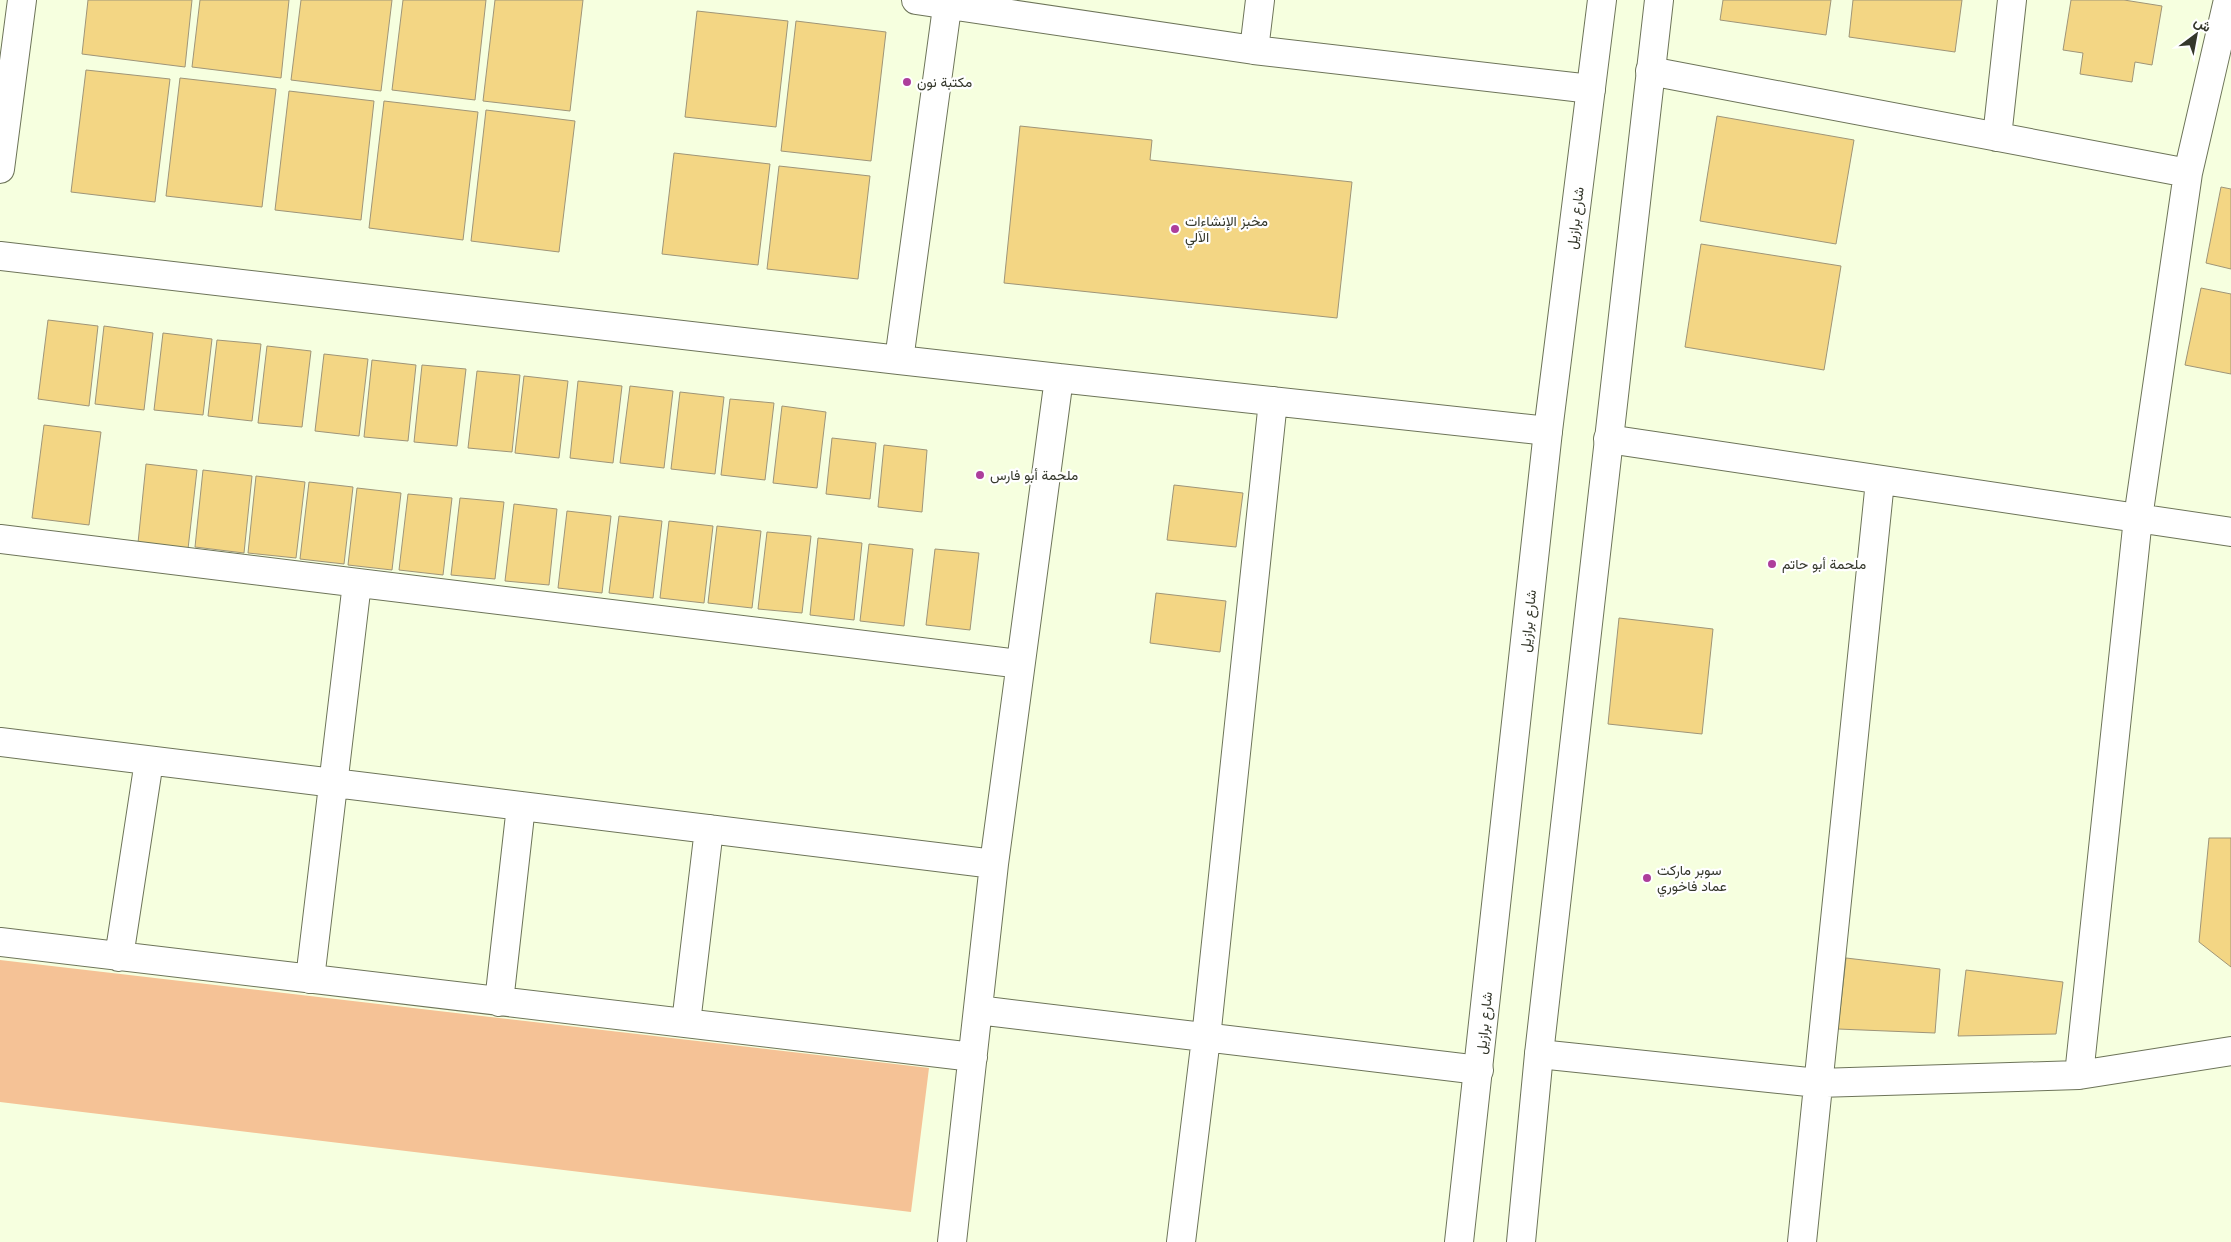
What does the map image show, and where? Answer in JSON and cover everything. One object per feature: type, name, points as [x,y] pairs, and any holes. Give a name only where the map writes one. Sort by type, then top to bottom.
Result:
[{"type":"main road","points":[[0,169],[22,0]]},
{"type":"main road","points":[[916,0],[948,2],[1254,50],[1591,89]]},
{"type":"main road","points":[[1254,50],[1260,0]]},
{"type":"main road","name":"شارع برازيل","points":[[1459,1242],[1548,430],[1602,0]]},
{"type":"main road","points":[[1522,1242],[1539,1054],[1659,0]]},
{"type":"main road","points":[[1997,137],[2012,0]]},
{"type":"main road","points":[[2079,1075],[2138,518],[2188,173],[2228,0]]},
{"type":"main road","points":[[899,360],[948,2]]},
{"type":"main road","points":[[1650,71],[2188,173]]},
{"type":"main road","points":[[0,256],[1059,378],[1548,430]]},
{"type":"main road","points":[[952,1242],[994,864],[1059,378]]},
{"type":"main road","points":[[1181,1242],[1206,1038],[1273,401]]},
{"type":"main road","points":[[1608,439],[2231,532]]},
{"type":"main road","points":[[1802,1242],[1880,481]]},
{"type":"main road","points":[[0,539],[1020,664]]},
{"type":"main road","points":[[310,979],[335,784],[357,583]]},
{"type":"main road","points":[[0,742],[994,864]]},
{"type":"main road","points":[[119,957],[148,761]]},
{"type":"main road","points":[[499,1002],[521,806]]},
{"type":"main road","points":[[686,1023],[709,829]]},
{"type":"main road","points":[[0,942],[973,1058]]},
{"type":"main road","points":[[978,1010],[1479,1070]]},
{"type":"main road","points":[[1539,1054],[1818,1083],[2079,1075],[2231,1051]]},
{"type":"shaded area","points":[[0,960],[929,1068],[911,1212],[0,1102]]},
{"type":"building","points":[[88,0],[192,0],[185,67],[82,54]]},
{"type":"building","points":[[200,0],[289,0],[281,78],[192,67]]},
{"type":"building","points":[[301,0],[392,0],[381,91],[291,80]]},
{"type":"building","points":[[403,0],[486,0],[475,100],[392,90]]},
{"type":"building","points":[[495,0],[583,0],[570,111],[483,101]]},
{"type":"building","points":[[1723,0],[1831,0],[1826,35],[1720,20]]},
{"type":"building","points":[[1853,0],[1962,0],[1955,52],[1849,37]]},
{"type":"building","points":[[2071,0],[2124,0],[2162,6],[2152,65],[2135,62],[2132,82],[2080,74],[2083,53],[2063,50]]},
{"type":"building","points":[[697,11],[788,21],[776,127],[685,117]]},
{"type":"building","points":[[796,21],[886,32],[871,161],[781,151]]},
{"type":"building","points":[[86,70],[170,79],[155,202],[71,192]]},
{"type":"building","points":[[180,78],[276,89],[262,207],[166,196]]},
{"type":"building","points":[[289,91],[374,101],[361,220],[275,210]]},
{"type":"building","points":[[384,101],[478,112],[463,240],[369,228]]},
{"type":"building","points":[[486,110],[575,121],[559,252],[471,241]]},
{"type":"building","points":[[1717,116],[1854,140],[1836,244],[1700,221]]},
{"type":"building","points":[[1020,126],[1152,140],[1150,160],[1352,182],[1337,318],[1004,283]]},
{"type":"building","points":[[674,153],[770,164],[758,265],[662,254]]},
{"type":"building","points":[[779,166],[870,176],[858,279],[767,269]]},
{"type":"building","points":[[2221,187],[2231,189],[2231,269],[2206,263]]},
{"type":"building","points":[[1701,244],[1841,266],[1824,370],[1685,347]]},
{"type":"building","points":[[2201,288],[2231,294],[2231,374],[2185,365]]},
{"type":"building","points":[[48,320],[98,326],[89,406],[38,399]]},
{"type":"building","points":[[104,326],[153,333],[144,410],[95,404]]},
{"type":"building","points":[[163,333],[212,339],[203,415],[154,410]]},
{"type":"building","points":[[217,340],[261,344],[252,421],[208,416]]},
{"type":"building","points":[[267,346],[311,351],[302,427],[258,423]]},
{"type":"building","points":[[324,354],[368,359],[359,436],[315,431]]},
{"type":"building","points":[[372,360],[416,365],[408,441],[364,437]]},
{"type":"building","points":[[422,365],[466,369],[457,446],[414,442]]},
{"type":"building","points":[[477,371],[520,375],[512,452],[468,448]]},
{"type":"building","points":[[524,376],[568,381],[559,458],[515,453]]},
{"type":"building","points":[[578,381],[622,386],[613,463],[570,458]]},
{"type":"building","points":[[630,386],[673,391],[664,468],[620,463]]},
{"type":"building","points":[[680,392],[724,397],[715,474],[671,469]]},
{"type":"building","points":[[730,399],[774,403],[765,480],[721,475]]},
{"type":"building","points":[[782,406],[826,412],[817,488],[773,483]]},
{"type":"building","points":[[44,425],[101,432],[89,525],[32,518]]},
{"type":"building","points":[[832,438],[876,443],[870,499],[826,494]]},
{"type":"building","points":[[884,445],[927,450],[922,512],[878,507]]},
{"type":"building","points":[[146,464],[197,470],[188,549],[138,543]]},
{"type":"building","points":[[203,470],[252,476],[244,553],[195,547]]},
{"type":"building","points":[[256,476],[305,482],[296,558],[248,553]]},
{"type":"building","points":[[309,482],[353,487],[344,564],[300,559]]},
{"type":"building","points":[[1174,485],[1243,493],[1236,547],[1167,540]]},
{"type":"building","points":[[357,488],[401,493],[392,570],[348,565]]},
{"type":"building","points":[[408,494],[452,498],[443,575],[399,570]]},
{"type":"building","points":[[460,498],[504,502],[495,579],[451,575]]},
{"type":"building","points":[[514,504],[557,509],[549,585],[505,581]]},
{"type":"building","points":[[567,511],[611,516],[602,593],[558,588]]},
{"type":"building","points":[[619,516],[662,521],[653,598],[609,593]]},
{"type":"building","points":[[669,521],[713,526],[704,603],[660,598]]},
{"type":"building","points":[[717,526],[761,531],[752,608],[708,603]]},
{"type":"building","points":[[767,532],[811,536],[802,613],[758,609]]},
{"type":"building","points":[[818,538],[862,543],[854,620],[810,615]]},
{"type":"building","points":[[869,544],[913,549],[904,626],[860,621]]},
{"type":"building","points":[[935,549],[979,553],[970,630],[926,625]]},
{"type":"building","points":[[1156,593],[1226,601],[1220,652],[1150,643]]},
{"type":"building","points":[[1619,618],[1713,629],[1702,734],[1608,724]]},
{"type":"building","points":[[2209,838],[2231,838],[2231,967],[2199,942]]},
{"type":"building","points":[[1846,958],[1940,969],[1935,1033],[1838,1029]]},
{"type":"building","points":[[1966,970],[2063,982],[2056,1034],[1958,1036]]},
{"type":"place","name":"مكتبة نون","points":[[907,82]]},
{"type":"place","name":"مخبز الإنشاءات الآلي","points":[[1175,229]]},
{"type":"place","name":"ملحمة أبو فارس","points":[[980,475]]},
{"type":"place","name":"ملحمة أبو حاتم","points":[[1772,564]]},
{"type":"place","name":"سوبر ماركت عماد فاخوري","points":[[1647,878]]}]
